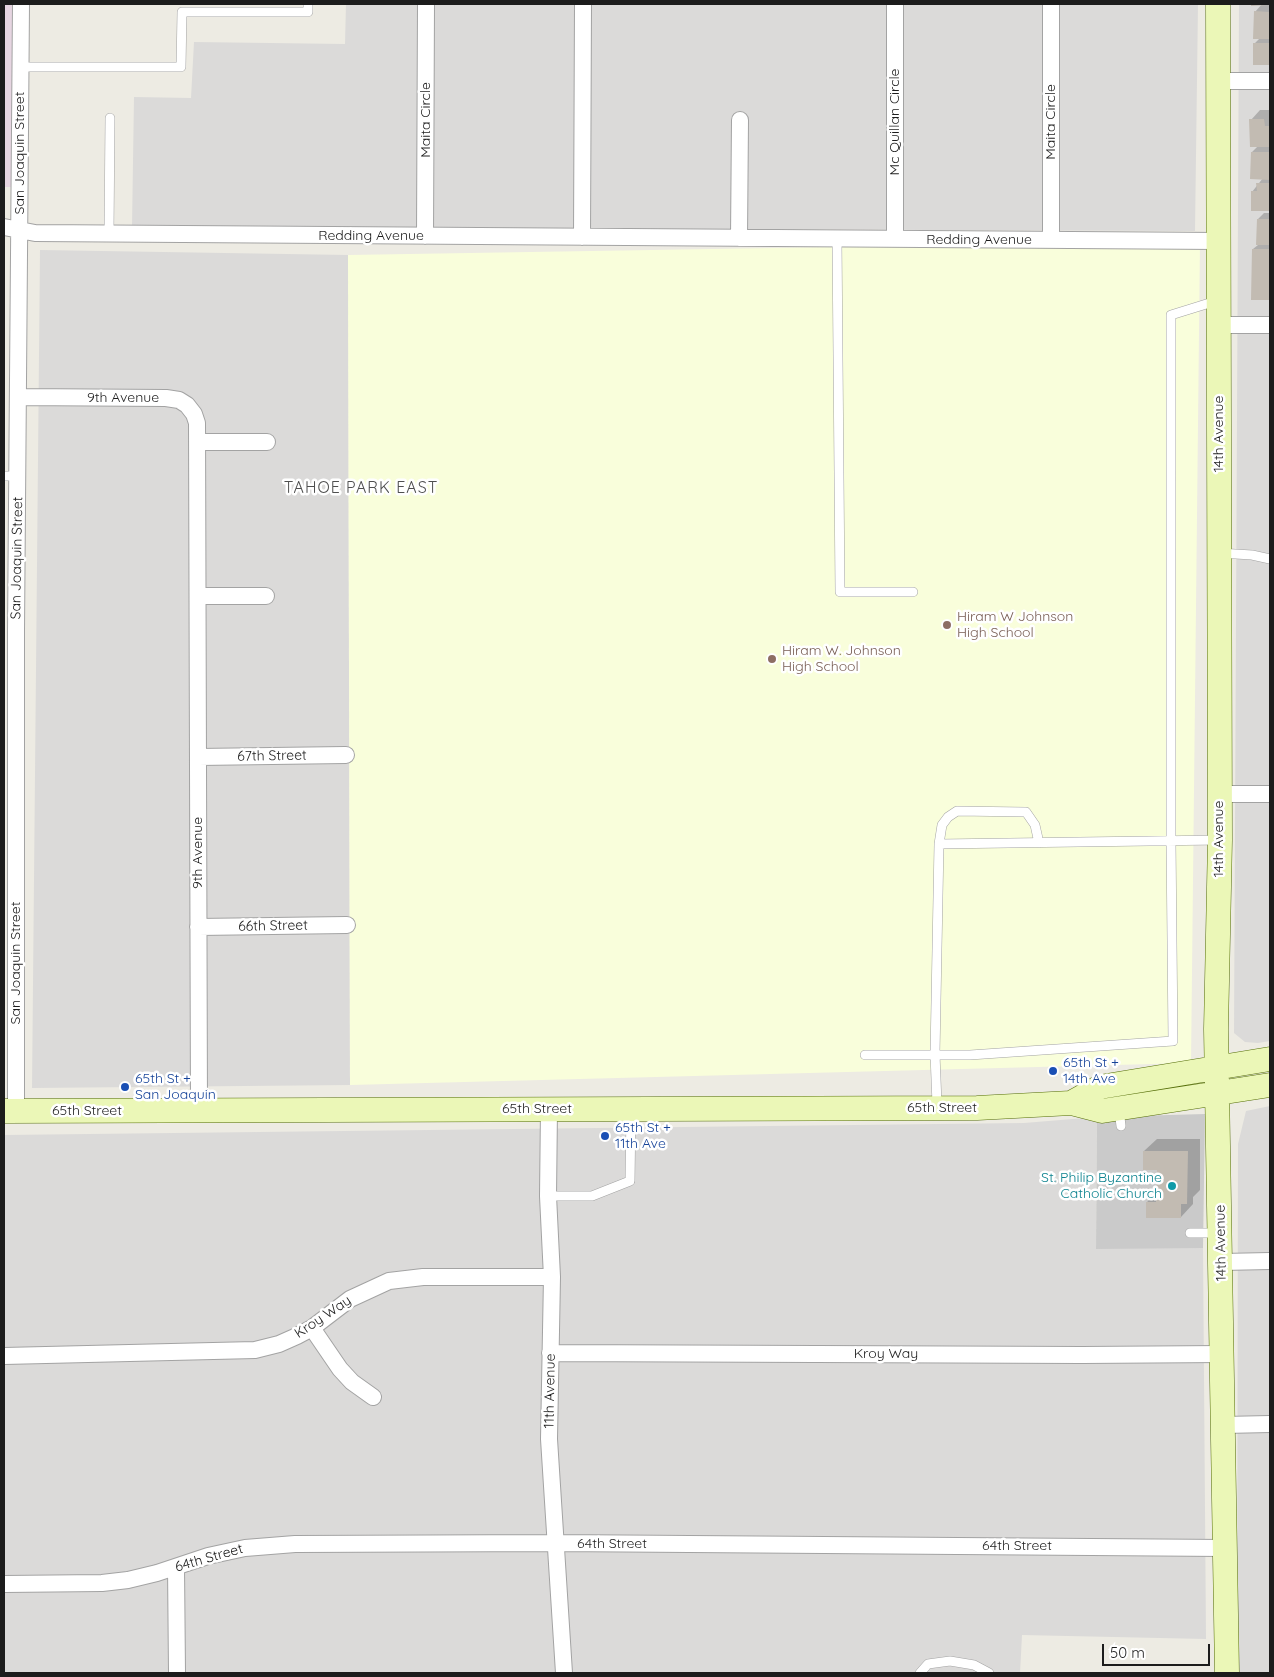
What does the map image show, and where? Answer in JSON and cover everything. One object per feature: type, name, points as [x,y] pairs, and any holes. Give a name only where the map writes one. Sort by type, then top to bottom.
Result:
[{"type":"main road","name":"14th Avenue","points":[[1218,4],[1220,794],[1218,1094],[1227,1673]]},
{"type":"main road","name":"65th Street","points":[[1071,1103],[1100,1087],[1270,1059]]},
{"type":"main road","name":"65th Street","points":[[10,1112],[993,1108],[1071,1103],[1120,1117],[1218,1094],[1270,1085]]},
{"type":"street","name":"San Joaquin Street","points":[[10,1112],[11,476],[18,397],[12,228],[20,67],[21,4]]},
{"type":"street","name":"Maita Circle","points":[[425,236],[426,4]]},
{"type":"street","points":[[582,237],[583,4]]},
{"type":"street","name":"Mc Quillan Circle","points":[[895,4],[895,239]]},
{"type":"street","name":"Maita Circle","points":[[1051,4],[1051,240]]},
{"type":"street","points":[[1218,81],[1270,81]]},
{"type":"street","points":[[739,238],[740,120]]},
{"type":"street","name":"Redding Avenue","points":[[12,228],[35,233],[109,234],[1219,241]]},
{"type":"street","points":[[1219,324],[1270,325]]},
{"type":"street","name":"9th Avenue","points":[[18,397],[166,398],[179,400],[194,414],[197,423],[199,1110]]},
{"type":"street","points":[[198,442],[267,442]]},
{"type":"street","points":[[198,596],[266,596]]},
{"type":"street","name":"67th Street","points":[[198,757],[346,755]]},
{"type":"street","points":[[1220,794],[1270,794]]},
{"type":"street","name":"66th Street","points":[[198,927],[347,925]]},
{"type":"street","name":"11th Avenue","points":[[549,1109],[548,1196],[552,1278],[549,1439],[564,1673]]},
{"type":"street","points":[[1222,1262],[1270,1261]]},
{"type":"street","name":"Kroy Way","points":[[4,1356],[255,1350],[279,1344],[312,1328],[350,1299],[389,1281],[423,1276],[552,1278]]},
{"type":"street","points":[[312,1328],[340,1369],[352,1382],[373,1397]]},
{"type":"street","name":"Kroy Way","points":[[550,1353],[1223,1354]]},
{"type":"street","points":[[1224,1425],[1270,1424]]},
{"type":"street","name":"64th Street","points":[[4,1584],[102,1583],[128,1580],[208,1556],[245,1548],[273,1545],[556,1543],[1225,1548]]},
{"type":"street","points":[[176,1567],[177,1673]]},
{"type":"lane","points":[[20,67],[181,67],[182,8],[308,12],[308,4]]},
{"type":"lane","points":[[109,234],[110,118]]},
{"type":"lane","points":[[837,239],[840,592],[913,592]]},
{"type":"lane","points":[[865,1055],[970,1055],[1173,1041],[1171,315],[1219,301]]},
{"type":"lane","points":[[1219,553],[1252,555],[1270,559]]},
{"type":"lane","points":[[937,1104],[935,1054],[942,825],[948,816],[957,811],[1026,812],[1035,825],[1039,843]]},
{"type":"lane","points":[[940,844],[1220,840]]},
{"type":"lane","points":[[548,1196],[592,1196],[630,1181],[631,1108]]},
{"type":"lane","points":[[1190,1233],[1221,1232]]},
{"type":"lane","points":[[920,1673],[928,1664],[950,1661],[974,1665],[989,1673]]},
{"type":"shaded area","points":[[4,4],[24,4],[23,187],[4,187]]},
{"type":"shaded area","points":[[346,4],[1198,4],[1195,231],[132,227],[134,97],[191,98],[194,42],[345,44]]},
{"type":"shaded area","points":[[1239,4],[1270,4],[1270,1041],[1258,1043],[1245,1042],[1234,1033]]},
{"type":"shaded area","name":"Hiram W. Johnson High School","points":[[1200,241],[1191,1063],[350,1085],[348,255]]},
{"type":"shaded area","points":[[40,250],[348,255],[350,1085],[32,1088]]},
{"type":"shaded area","points":[[1270,1106],[1270,1673],[1237,1673],[1238,1144],[1246,1111]]},
{"type":"shaded area","points":[[1205,1114],[1203,1248],[1096,1249],[1097,1117]]},
{"type":"shaded area","points":[[1097,1117],[1096,1248],[1203,1248],[1206,1639],[1022,1635],[1020,1673],[4,1673],[4,1135],[1024,1123]]},
{"type":"building","points":[[1251,4],[1270,4],[1270,5],[1251,6]]},
{"type":"building","points":[[1254,11],[1270,12],[1270,39],[1253,39]]},
{"type":"building","points":[[1253,43],[1270,43],[1270,65],[1253,65]]},
{"type":"building","points":[[1249,119],[1264,119],[1265,126],[1270,126],[1270,147],[1250,147]]},
{"type":"building","points":[[1251,152],[1270,152],[1270,180],[1250,179]]},
{"type":"building","points":[[1256,183],[1270,183],[1270,211],[1251,211],[1251,191],[1257,191]]},
{"type":"building","points":[[1257,219],[1270,219],[1270,245],[1256,245]]},
{"type":"building","points":[[1252,249],[1270,249],[1270,300],[1251,300]]},
{"type":"building","name":"St. Philip Byzantine Catholic Church","points":[[1143,1151],[1188,1151],[1187,1204],[1181,1204],[1181,1218],[1146,1218],[1146,1202],[1156,1202],[1157,1170],[1143,1170]]},
{"type":"place","name":"Hiram W Johnson High School","points":[[947,625]]},
{"type":"place","name":"Hiram W. Johnson High School","points":[[772,659]]},
{"type":"place","name":"65th St + 14th Ave","points":[[1053,1071]]},
{"type":"place","name":"65th St + San Joaquin","points":[[125,1087]]},
{"type":"place","name":"65th St + 11th Ave","points":[[605,1136]]},
{"type":"place","name":"St. Philip Byzantine Catholic Church","points":[[1172,1186]]},
{"type":"district","name":"TAHOE PARK EAST","points":[[361,488]]}]
